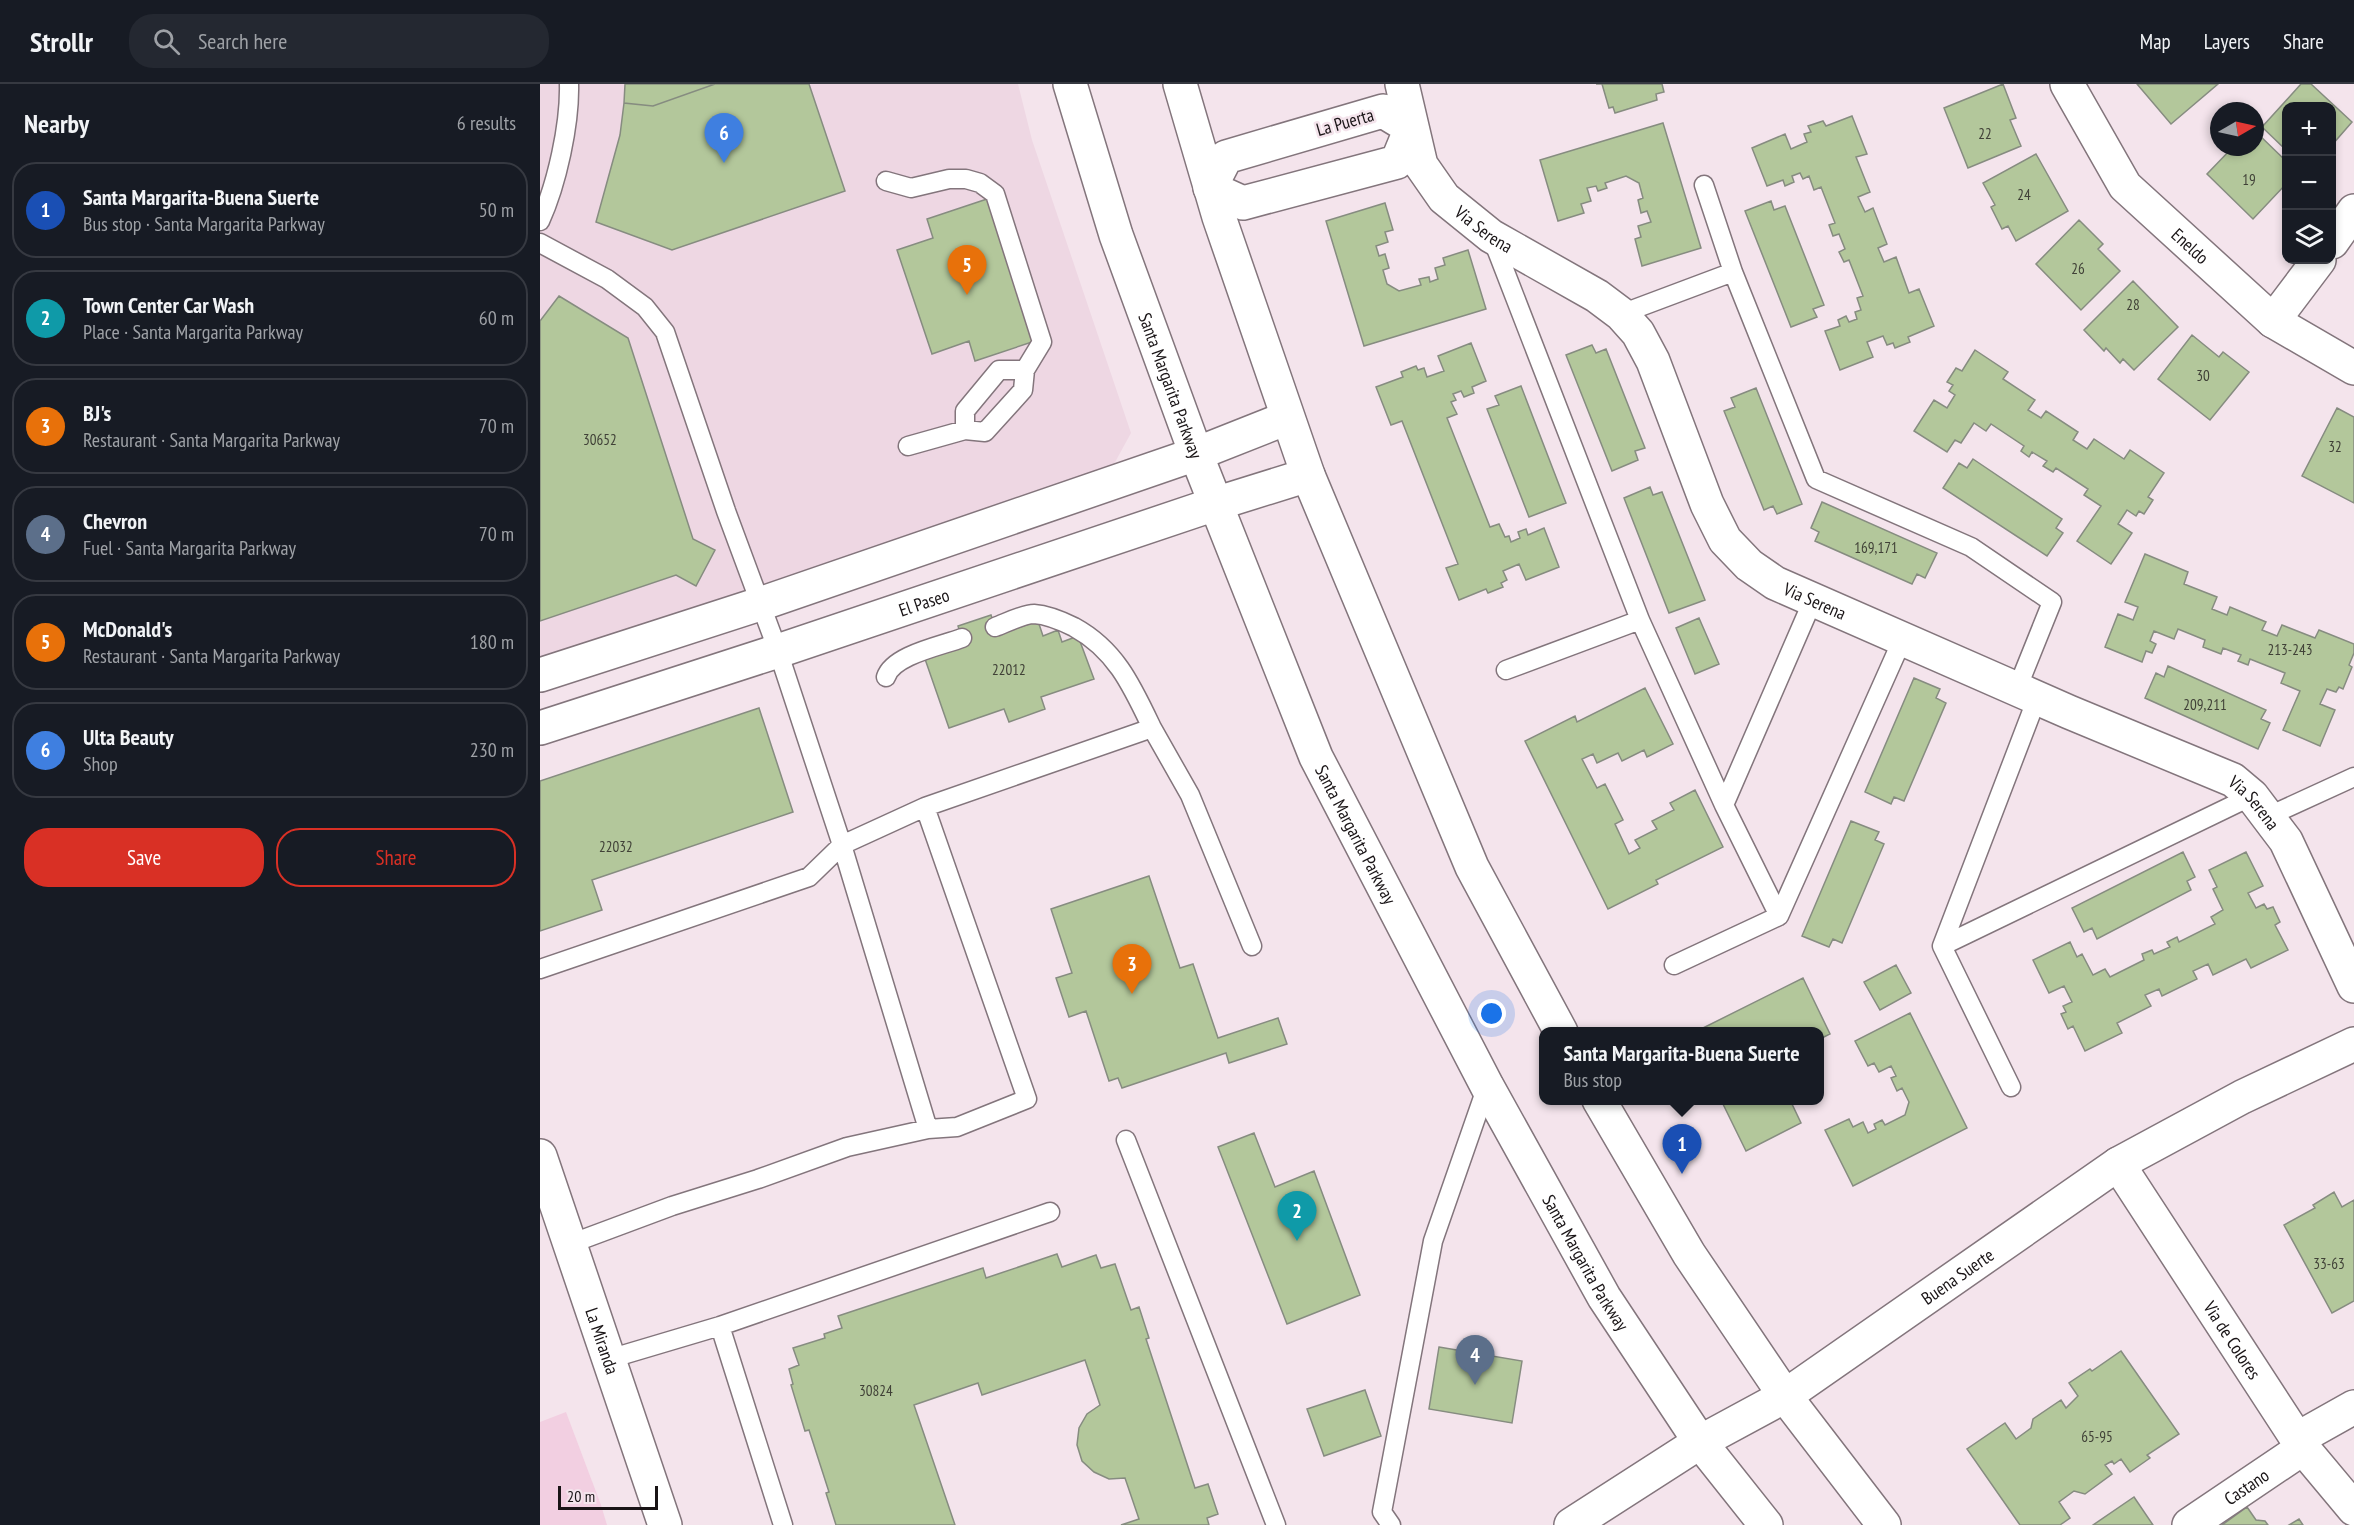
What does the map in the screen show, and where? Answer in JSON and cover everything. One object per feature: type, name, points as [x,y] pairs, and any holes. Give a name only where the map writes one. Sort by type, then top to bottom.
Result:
[{"type":"street","name":"Santa Margarita Parkway","points":[[1070,84],[1116,235],[1196,454],[1316,757],[1487,1086],[1604,1297],[1700,1442],[1766,1525]]},
{"type":"street","points":[[1180,84],[1210,188],[1308,475],[1472,867],[1558,1027]]},
{"type":"street","name":"Via Serena","points":[[1402,84],[1421,165],[1444,198],[1491,236],[1597,296],[1621,314],[1638,333],[1653,361],[1707,504],[1725,540],[1749,565],[1775,583],[2233,780],[2261,806],[2286,841],[2354,986]]},
{"type":"street","name":"Eneldo","points":[[2067,84],[2125,186],[2273,321],[2354,368]]},
{"type":"street","name":"La Puerta","points":[[1210,188],[1226,157],[1383,111],[1411,128]]},
{"type":"street","points":[[1210,188],[1243,203],[1397,162],[1411,128]]},
{"type":"street","points":[[2336,235],[2354,211]]},
{"type":"street","points":[[2273,321],[2316,264]]},
{"type":"street","points":[[540,675],[760,604],[1196,454],[1287,418]]},
{"type":"street","name":"El Paseo","points":[[540,728],[1308,475]]},
{"type":"street","name":"Buena Suerte","points":[[1571,1525],[1700,1442],[1785,1396],[2118,1164],[2242,1097],[2354,1044]]},
{"type":"street","points":[[1601,1105],[1689,1254],[1785,1396],[1884,1525]]},
{"type":"street","name":"La Miranda","points":[[540,1156],[665,1525]]},
{"type":"street","name":"Via de Colores","points":[[2118,1164],[2300,1444],[2354,1509]]},
{"type":"street","name":"Castano","points":[[2189,1525],[2354,1407]]},
{"type":"lane","points":[[540,221],[550,200],[570,107],[569,84]]},
{"type":"lane","points":[[886,181],[910,188],[949,179],[966,179],[980,183],[995,194],[1042,342],[1025,370],[1023,390],[985,432],[965,430],[908,446]]},
{"type":"lane","points":[[1704,185],[1733,272],[1816,478],[1971,547],[2052,602],[2027,693],[1942,946],[2011,1087]]},
{"type":"lane","points":[[1491,236],[1640,620],[1724,805],[1779,916]]},
{"type":"lane","points":[[540,243],[607,279],[645,307],[665,332],[726,511],[778,651],[842,845],[928,1129]]},
{"type":"lane","points":[[1621,314],[1733,272]]},
{"type":"lane","points":[[965,430],[965,411],[999,370],[1025,370]]},
{"type":"lane","points":[[1724,805],[1814,600]]},
{"type":"lane","points":[[995,627],[1032,614],[1059,619],[1083,632],[1109,652],[1132,685],[1152,728],[1190,795],[1252,946]]},
{"type":"lane","points":[[1506,670],[1640,620]]},
{"type":"lane","points":[[886,678],[888,669],[902,659],[962,638]]},
{"type":"lane","points":[[1674,965],[1779,916],[1903,638]]},
{"type":"lane","points":[[540,969],[809,877],[842,845],[925,807],[1152,728]]},
{"type":"lane","points":[[1942,946],[2261,806],[2354,777]]},
{"type":"lane","points":[[570,1244],[672,1206],[758,1179],[847,1147],[928,1129],[957,1127],[1027,1099],[925,807]]},
{"type":"lane","points":[[1391,1525],[1382,1512],[1433,1241],[1487,1086]]},
{"type":"lane","points":[[1126,1140],[1276,1525]]},
{"type":"lane","points":[[609,1359],[720,1326],[1050,1212]]},
{"type":"lane","points":[[720,1326],[783,1525]]},
{"type":"shaded area","points":[[540,84],[1018,84],[1032,140],[1131,433],[1108,475],[540,674]]},
{"type":"shaded area","points":[[566,1412],[607,1525],[540,1525],[540,1422]]},
{"type":"building","points":[[625,84],[715,84],[653,106],[624,103]]},
{"type":"building","points":[[715,84],[809,84],[845,191],[672,250],[596,222],[620,135],[624,103],[653,106]]},
{"type":"building","points":[[1602,84],[1662,84],[1664,92],[1656,94],[1657,100],[1615,113],[1613,107],[1609,108]]},
{"type":"building","points":[[2003,84],[2016,118],[2010,120],[2021,146],[1968,168],[1944,108]]},
{"type":"building","points":[[2137,84],[2218,84],[2171,124]]},
{"type":"building","points":[[2301,84],[2311,84],[2330,102],[2285,102]]},
{"type":"building","points":[[2282,105],[2282,146],[2264,129],[2264,125]]},
{"type":"building","points":[[2336,107],[2352,122],[2336,140]]},
{"type":"building","points":[[1852,116],[1867,154],[1856,157],[1870,192],[1858,197],[1865,212],[1873,208],[1887,244],[1878,248],[1884,262],[1896,257],[1909,293],[1919,289],[1934,326],[1908,337],[1910,342],[1895,348],[1893,343],[1887,345],[1883,336],[1867,342],[1873,357],[1840,370],[1825,331],[1840,326],[1838,320],[1846,316],[1849,322],[1857,319],[1855,312],[1861,310],[1857,298],[1863,296],[1849,260],[1844,262],[1839,252],[1845,249],[1839,234],[1833,236],[1829,225],[1835,223],[1821,187],[1814,190],[1809,176],[1803,179],[1800,173],[1792,176],[1794,182],[1785,186],[1783,180],[1767,186],[1752,148],[1785,134],[1791,149],[1807,142],[1804,134],[1811,132],[1808,126],[1823,121],[1826,126]]},
{"type":"building","points":[[1663,123],[1701,248],[1642,266],[1635,239],[1641,237],[1638,226],[1651,222],[1647,211],[1641,213],[1638,200],[1643,198],[1639,183],[1626,176],[1605,183],[1607,188],[1598,191],[1596,186],[1587,188],[1591,201],[1581,204],[1584,213],[1558,221],[1540,160]]},
{"type":"building","points":[[2264,140],[2282,157],[2282,188],[2253,219],[2207,174],[2224,156],[2264,156]]},
{"type":"building","points":[[2036,154],[2068,211],[2016,241],[2008,226],[2002,229],[1991,207],[1995,205],[1983,183]]},
{"type":"building","points":[[990,198],[1038,340],[975,361],[969,341],[932,354],[897,250],[933,238],[927,219]]},
{"type":"building","points":[[1771,201],[1774,210],[1785,206],[1824,305],[1813,309],[1817,317],[1791,327],[1745,211]]},
{"type":"building","points":[[1385,203],[1393,230],[1385,232],[1388,242],[1376,246],[1379,256],[1385,254],[1389,268],[1383,270],[1387,284],[1399,291],[1421,285],[1419,279],[1429,277],[1430,282],[1438,279],[1435,268],[1445,265],[1443,258],[1468,250],[1486,309],[1364,346],[1326,221]]},
{"type":"building","points":[[2079,220],[2103,244],[2098,249],[2120,271],[2081,310],[2036,264]]},
{"type":"building","points":[[2133,281],[2178,327],[2134,370],[2123,359],[2120,363],[2106,348],[2104,351],[2084,330]]},
{"type":"building","points":[[559,296],[628,338],[693,539],[715,550],[696,586],[676,575],[540,621],[540,321]]},
{"type":"building","points":[[2192,335],[2219,357],[2223,352],[2249,372],[2210,420],[2158,379]]},
{"type":"building","points":[[1471,343],[1486,381],[1472,387],[1474,393],[1464,397],[1461,391],[1453,394],[1456,400],[1451,402],[1457,414],[1447,418],[1490,527],[1499,524],[1505,537],[1509,536],[1511,542],[1520,538],[1518,532],[1526,529],[1528,535],[1544,528],[1559,567],[1526,580],[1519,564],[1503,571],[1507,580],[1501,583],[1503,587],[1488,593],[1486,589],[1459,600],[1446,568],[1458,564],[1402,421],[1391,425],[1376,387],[1403,377],[1401,372],[1416,366],[1418,370],[1424,368],[1427,377],[1444,371],[1438,356]]},
{"type":"building","points":[[1592,345],[1596,353],[1606,349],[1645,448],[1635,451],[1638,460],[1612,471],[1566,355]]},
{"type":"building","points":[[1975,350],[2008,372],[2003,379],[2035,400],[2028,410],[2041,418],[2046,411],[2078,432],[2073,440],[2087,449],[2094,439],[2124,459],[2130,450],[2164,473],[2148,497],[2153,500],[2144,514],[2139,511],[2136,516],[2127,510],[2118,524],[2132,533],[2111,564],[2077,541],[2101,506],[2084,495],[2088,489],[2056,468],[2053,472],[2043,466],[2047,461],[2032,452],[2029,457],[2021,451],[2024,446],[1991,424],[1986,431],[1974,423],[1961,443],[1955,440],[1947,452],[1914,431],[1934,400],[1947,408],[1955,395],[1949,391],[1953,385],[1947,382],[1956,368],[1962,371]]},
{"type":"building","points":[[1521,386],[1566,503],[1529,517],[1487,409],[1499,405],[1495,396]]},
{"type":"building","points":[[1756,388],[1802,504],[1777,514],[1773,506],[1764,510],[1724,411],[1735,407],[1731,398]]},
{"type":"building","points":[[2337,408],[2354,417],[2354,503],[2302,476]]},
{"type":"building","points":[[1973,459],[2062,519],[2056,528],[2063,533],[2047,556],[1943,488],[1959,463],[1967,468]]},
{"type":"building","points":[[1650,487],[1653,495],[1662,492],[1705,600],[1669,613],[1624,498]]},
{"type":"building","points":[[1822,502],[1937,553],[1925,578],[1917,574],[1912,584],[1815,541],[1819,532],[1811,528]]},
{"type":"building","points":[[2145,554],[2188,572],[2184,584],[2217,597],[2212,609],[2227,615],[2230,607],[2266,622],[2262,630],[2277,636],[2282,625],[2315,638],[2319,630],[2354,644],[2354,653],[2349,665],[2352,667],[2343,689],[2339,687],[2336,692],[2327,689],[2320,704],[2335,710],[2320,746],[2283,730],[2300,691],[2281,683],[2285,673],[2250,659],[2248,665],[2238,661],[2241,655],[2223,648],[2221,654],[2203,647],[2205,640],[2178,629],[2174,639],[2154,631],[2150,641],[2156,644],[2152,653],[2146,651],[2142,662],[2105,647],[2118,614],[2133,620],[2138,607],[2125,602]]},
{"type":"building","points":[[991,615],[997,635],[1038,621],[1043,636],[1058,630],[1062,642],[1078,636],[1094,679],[1041,697],[1045,709],[1009,722],[1004,709],[949,728],[925,659],[964,645],[958,626]]},
{"type":"building","points":[[1699,618],[1719,664],[1695,674],[1676,628]]},
{"type":"building","points":[[2168,666],[2266,710],[2261,719],[2270,723],[2258,749],[2145,698],[2156,673],[2164,677]]},
{"type":"building","points":[[1914,678],[1940,689],[1936,698],[1946,703],[1904,801],[1894,797],[1891,804],[1865,792]]},
{"type":"building","points":[[1645,688],[1673,744],[1647,757],[1644,750],[1622,761],[1618,753],[1597,763],[1593,754],[1582,759],[1597,788],[1605,784],[1623,820],[1615,824],[1629,854],[1640,848],[1635,840],[1657,829],[1652,821],[1674,810],[1670,803],[1695,790],[1723,847],[1656,880],[1658,884],[1608,909],[1525,741],[1575,716],[1577,722]]},
{"type":"building","points":[[759,708],[793,812],[592,880],[602,910],[540,931],[540,781]]},
{"type":"building","points":[[1851,821],[1879,832],[1875,840],[1884,844],[1842,943],[1833,939],[1829,947],[1802,936]]},
{"type":"building","points":[[2183,852],[2195,877],[2187,881],[2191,890],[2097,939],[2092,928],[2084,932],[2072,908]]},
{"type":"building","points":[[2246,852],[2263,886],[2248,893],[2256,908],[2264,904],[2267,909],[2273,907],[2280,922],[2275,925],[2288,950],[2251,968],[2246,959],[2213,975],[2208,964],[2193,971],[2197,979],[2162,996],[2159,989],[2145,995],[2151,1006],[2117,1023],[2122,1033],[2085,1051],[2073,1026],[2068,1029],[2061,1014],[2066,1012],[2063,1006],[2072,1002],[2064,986],[2049,993],[2033,960],[2070,942],[2077,957],[2082,954],[2093,975],[2105,969],[2110,977],[2144,960],[2142,954],[2152,950],[2154,954],[2170,947],[2167,942],[2177,937],[2179,942],[2215,924],[2211,917],[2223,910],[2213,889],[2217,887],[2209,870]]},
{"type":"building","points":[[1149,876],[1180,968],[1193,964],[1218,1038],[1278,1018],[1287,1044],[1229,1063],[1226,1053],[1122,1088],[1118,1078],[1109,1081],[1086,1011],[1069,1017],[1056,978],[1072,973],[1051,909]]},
{"type":"building","points":[[1896,965],[1911,993],[1880,1010],[1864,982]]},
{"type":"building","points":[[1803,978],[1830,1034],[1824,1037],[1824,1027],[1705,1027]]},
{"type":"building","points":[[1910,1013],[1967,1128],[1853,1186],[1825,1130],[1849,1119],[1853,1127],[1863,1122],[1868,1133],[1876,1129],[1874,1124],[1882,1120],[1885,1125],[1905,1115],[1909,1102],[1902,1088],[1897,1091],[1891,1078],[1896,1076],[1891,1066],[1879,1072],[1874,1063],[1868,1066],[1855,1041]]},
{"type":"building","points":[[1723,1105],[1792,1105],[1801,1123],[1746,1151]]},
{"type":"building","points":[[1254,1133],[1275,1187],[1314,1171],[1360,1295],[1287,1324],[1218,1147]]},
{"type":"building","points":[[2334,1192],[2342,1207],[2354,1200],[2354,1301],[2332,1313],[2284,1225],[2315,1208],[2313,1205]]},
{"type":"building","points":[[1057,1254],[1062,1267],[1096,1255],[1101,1268],[1115,1264],[1131,1310],[1139,1307],[1149,1338],[1146,1339],[1195,1488],[1208,1484],[1218,1514],[1207,1518],[1209,1525],[1121,1525],[1139,1519],[1125,1478],[1109,1479],[1094,1472],[1082,1461],[1077,1445],[1079,1428],[1087,1414],[1100,1405],[1085,1360],[982,1395],[978,1383],[914,1405],[955,1525],[836,1525],[826,1493],[829,1492],[809,1430],[805,1431],[791,1385],[793,1384],[789,1369],[799,1365],[793,1348],[825,1338],[824,1334],[842,1328],[838,1316],[983,1268],[986,1278]]},
{"type":"building","points":[[1439,1347],[1522,1361],[1512,1423],[1429,1409]]},
{"type":"building","points":[[2121,1351],[2179,1434],[2147,1455],[2150,1458],[2130,1472],[2121,1459],[2114,1464],[2112,1461],[2105,1465],[2112,1474],[2085,1494],[2074,1491],[2059,1502],[2070,1518],[2060,1525],[2020,1525],[1967,1449],[2005,1423],[2016,1439],[2031,1428],[2033,1419],[2061,1400],[2066,1408],[2078,1396],[2069,1383],[2090,1369],[2092,1371]]},
{"type":"building","points":[[1365,1390],[1381,1436],[1324,1456],[1307,1409]]},
{"type":"building","points":[[2134,1497],[2153,1525],[2093,1525]]},
{"type":"building","points":[[2247,1507],[2256,1520],[2265,1521],[2268,1525],[2222,1525]]},
{"type":"building","points":[[2299,1519],[2303,1525],[2289,1525]]},
{"type":"place","name":"Ulta Beauty","points":[[724,163]]},
{"type":"place","name":"McDonald's","points":[[967,295]]},
{"type":"place","name":"BJ's","points":[[1132,994]]},
{"type":"place","name":"Santa Margarita-Buena Suerte","points":[[1682,1174]]},
{"type":"place","name":"Town Center Car Wash","points":[[1297,1241]]},
{"type":"place","name":"Chevron","points":[[1475,1385]]}]
